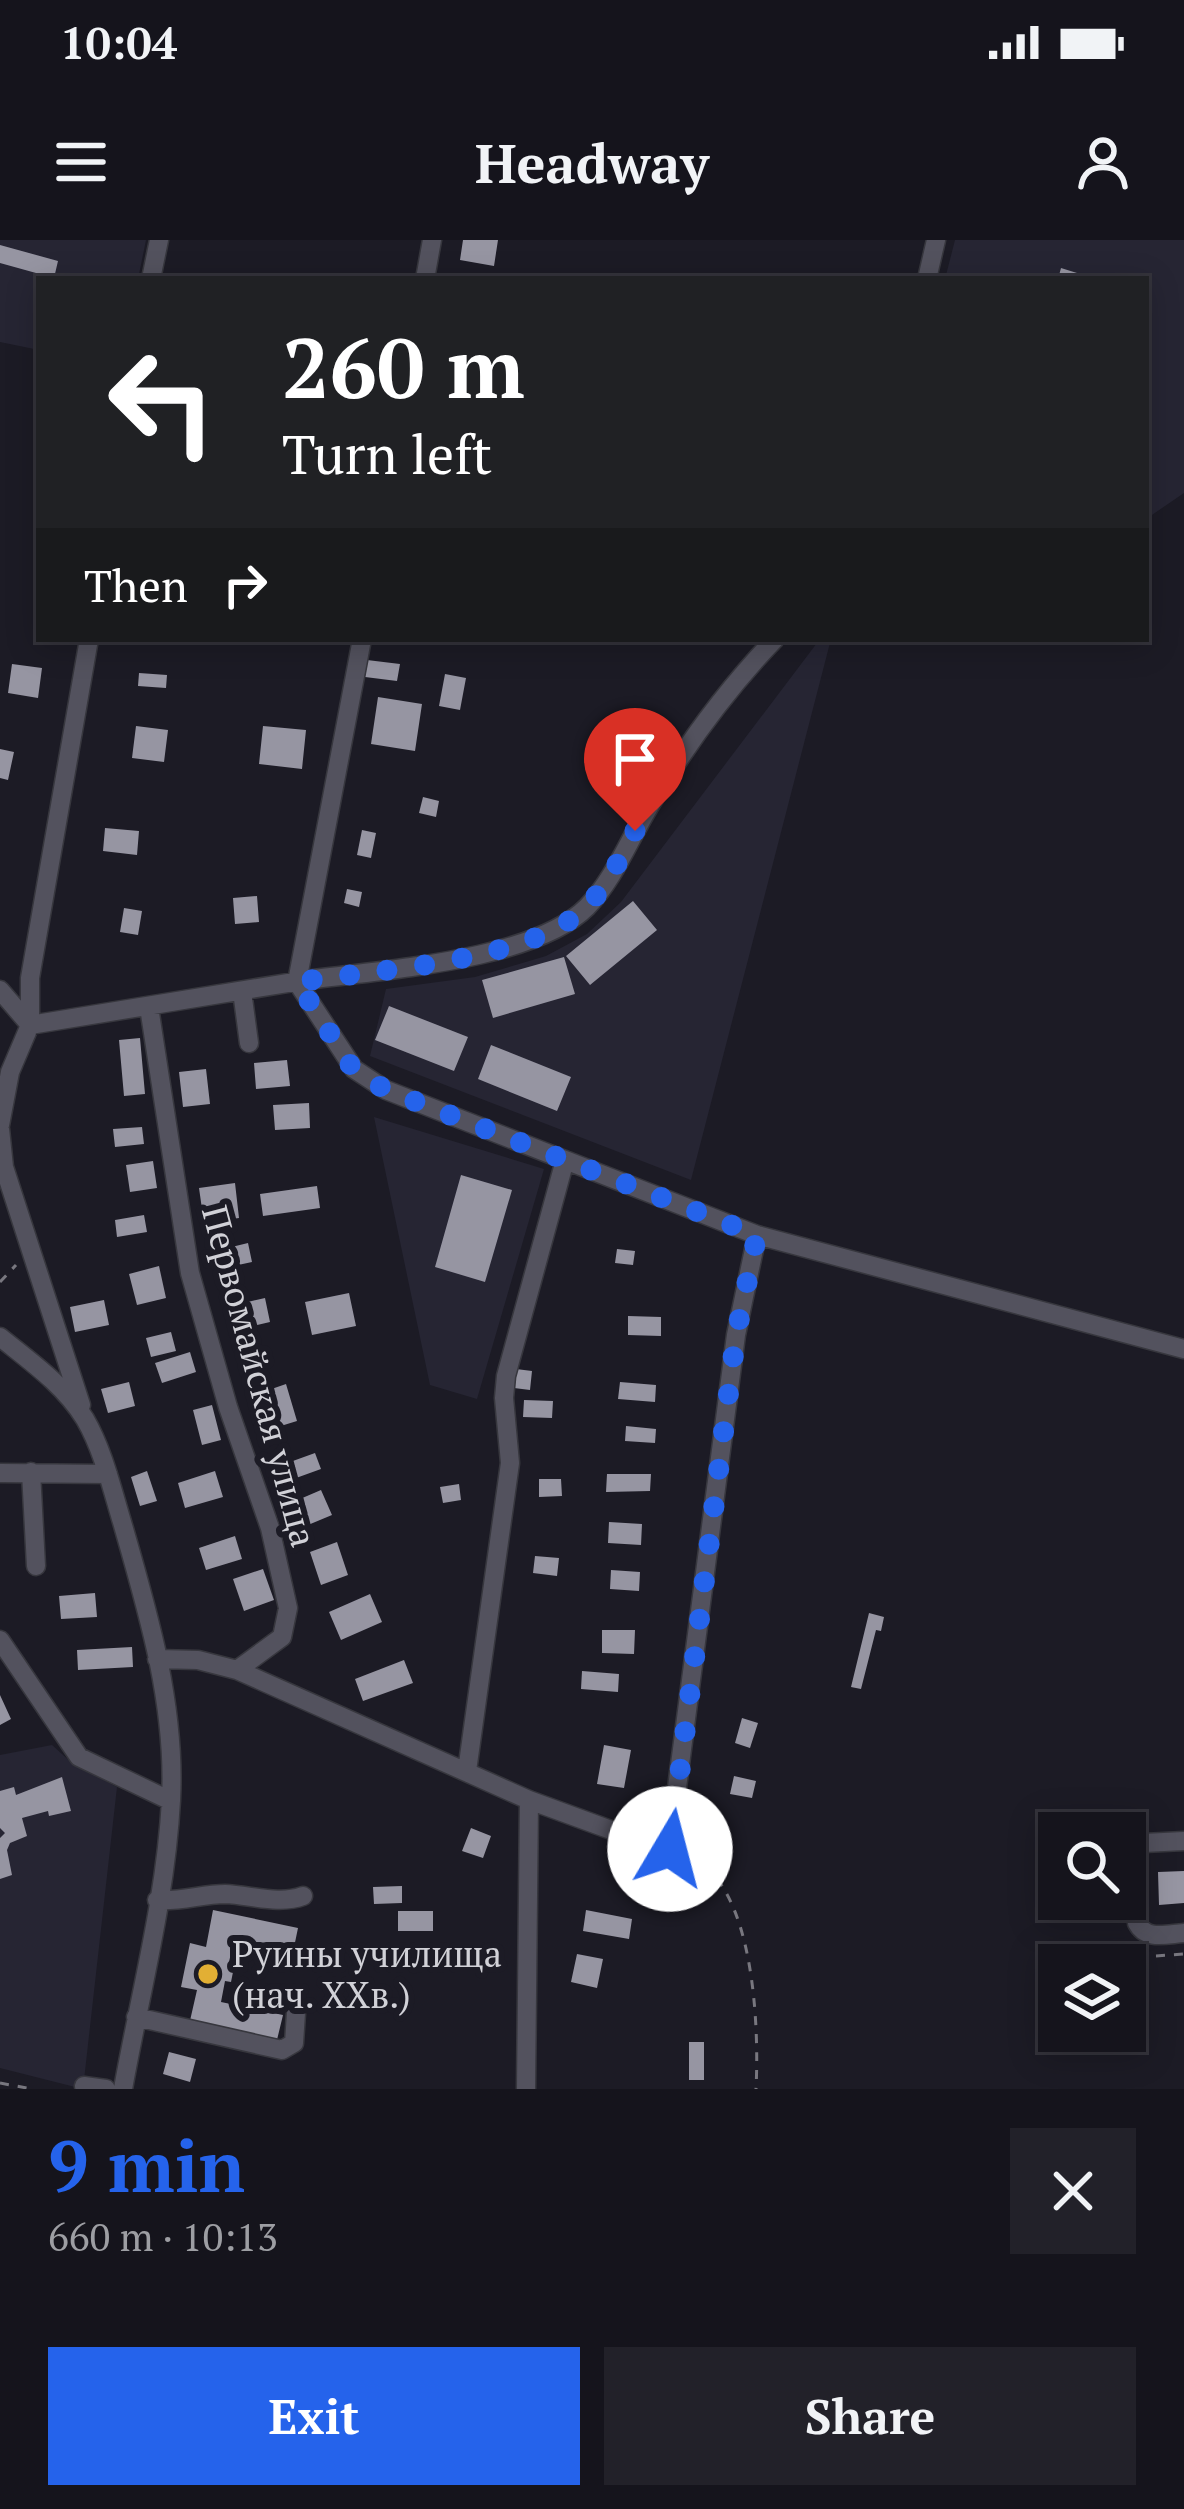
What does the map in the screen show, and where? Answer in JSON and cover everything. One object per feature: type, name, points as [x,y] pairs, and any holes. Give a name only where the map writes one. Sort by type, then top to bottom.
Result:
[{"type":"street","points":[[152,276],[159,240]]},
{"type":"street","points":[[426,276],[432,240]]},
{"type":"street","points":[[928,276],[936,240]]},
{"type":"street","points":[[88,642],[30,977],[30,1025],[10,1072],[0,1127],[4,1166],[107,1474],[158,1658],[171,1743],[171,1801],[123,2089]]},
{"type":"street","points":[[361,642],[297,982],[353,1069],[386,1090],[757,1235],[1184,1349]]},
{"type":"street","points":[[30,1025],[458,957],[516,945],[558,929],[604,887],[651,802],[718,707],[772,642]]},
{"type":"street","points":[[0,990],[30,1025]]},
{"type":"street","points":[[242,991],[249,1043]]},
{"type":"street","name":"Первомайская улица","points":[[149,1007],[190,1273],[228,1407],[270,1528],[287,1608],[282,1636],[237,1670]]},
{"type":"street","points":[[467,1771],[511,1463],[506,1376],[565,1160]]},
{"type":"street","points":[[670,1849],[736,1335],[757,1235]]},
{"type":"street","points":[[0,1337],[59,1385],[86,1421]]},
{"type":"street","points":[[32,1472],[36,1566]]},
{"type":"street","points":[[0,1473],[107,1474]]},
{"type":"street","points":[[0,1640],[79,1757],[171,1801]]},
{"type":"street","points":[[158,1658],[198,1660],[237,1670],[529,1799],[704,1864]]},
{"type":"street","points":[[526,2089],[529,1799]]},
{"type":"street","points":[[1184,1841],[1144,1843],[1134,1856],[1141,1931],[1149,1935],[1184,1933]]},
{"type":"street","points":[[157,1900],[182,1902],[220,1894],[292,1900],[303,1896]]},
{"type":"street","points":[[136,2017],[282,2050],[294,2043],[296,2013]]},
{"type":"street","points":[[84,2086],[106,2089]]},
{"type":"path","points":[[704,1864],[732,1899],[745,1940],[758,2050],[756,2089]]},
{"type":"path","points":[[1156,1956],[1184,1954]]},
{"type":"path","points":[[0,2083],[32,2089]]},
{"type":"shaded area","points":[[0,240],[146,240],[139,276],[36,276],[36,349],[0,342]]},
{"type":"shaded area","points":[[955,240],[1184,240],[1184,493],[1149,517],[1149,276],[946,276]]},
{"type":"shaded area","points":[[818,642],[830,642],[691,1180],[370,1056],[386,989],[475,977],[546,956],[587,934],[621,902]]},
{"type":"shaded area","points":[[374,1117],[544,1169],[477,1399],[430,1385]]},
{"type":"shaded area","points":[[52,1745],[73,1764],[117,1787],[83,2089],[0,2068],[0,1755]]},
{"type":"building","points":[[463,240],[498,240],[494,266],[460,260]]},
{"type":"building","points":[[0,245],[58,261],[54,276],[0,263]]},
{"type":"building","points":[[1061,268],[1087,276],[1059,276]]},
{"type":"building","points":[[367,660],[400,664],[397,681],[365,677]]},
{"type":"building","points":[[12,664],[42,668],[38,698],[8,693]]},
{"type":"building","points":[[139,673],[167,675],[166,688],[138,686]]},
{"type":"building","points":[[445,674],[466,678],[460,710],[439,706]]},
{"type":"building","points":[[378,697],[422,704],[415,751],[371,744]]},
{"type":"building","points":[[136,726],[168,730],[164,762],[132,758]]},
{"type":"building","points":[[263,726],[306,730],[302,769],[259,764]]},
{"type":"building","points":[[0,749],[14,752],[8,780],[0,778]]},
{"type":"building","points":[[423,797],[439,801],[436,817],[419,813]]},
{"type":"building","points":[[105,828],[139,831],[137,855],[103,851]]},
{"type":"building","points":[[362,830],[376,833],[371,858],[357,855]]},
{"type":"building","points":[[347,889],[362,892],[359,907],[344,903]]},
{"type":"building","points":[[257,896],[259,922],[235,924],[233,898]]},
{"type":"building","points":[[633,901],[657,930],[590,985],[566,956]]},
{"type":"building","points":[[124,908],[142,911],[138,935],[120,932]]},
{"type":"building","points":[[564,957],[575,994],[493,1018],[482,980]]},
{"type":"building","points":[[389,1006],[468,1037],[454,1071],[375,1040]]},
{"type":"building","points":[[140,1038],[145,1094],[124,1096],[119,1040]]},
{"type":"building","points":[[491,1045],[571,1077],[557,1111],[478,1079]]},
{"type":"building","points":[[287,1060],[290,1086],[256,1089],[254,1063]]},
{"type":"building","points":[[206,1069],[210,1104],[183,1107],[179,1072]]},
{"type":"building","points":[[309,1103],[310,1128],[275,1130],[273,1105]]},
{"type":"building","points":[[142,1127],[144,1144],[115,1147],[113,1129]]},
{"type":"building","points":[[153,1161],[157,1188],[130,1192],[126,1165]]},
{"type":"building","points":[[461,1175],[512,1190],[485,1282],[435,1267]]},
{"type":"building","points":[[235,1183],[239,1218],[204,1223],[199,1188]]},
{"type":"building","points":[[317,1186],[320,1208],[263,1216],[260,1194]]},
{"type":"building","points":[[144,1215],[147,1232],[117,1237],[115,1220]]},
{"type":"building","points":[[248,1243],[252,1262],[215,1270],[211,1252]]},
{"type":"building","points":[[617,1249],[635,1251],[633,1265],[615,1263]]},
{"type":"building","points":[[159,1266],[166,1298],[137,1305],[129,1274]]},
{"type":"building","points":[[349,1293],[356,1326],[312,1335],[305,1302]]},
{"type":"building","points":[[265,1298],[270,1322],[236,1330],[231,1306]]},
{"type":"building","points":[[104,1300],[109,1325],[75,1332],[70,1307]]},
{"type":"building","points":[[628,1316],[661,1317],[661,1336],[628,1335]]},
{"type":"building","points":[[171,1332],[176,1351],[151,1357],[146,1338]]},
{"type":"building","points":[[190,1352],[196,1372],[162,1383],[155,1363]]},
{"type":"building","points":[[516,1369],[532,1371],[530,1390],[514,1388]]},
{"type":"building","points":[[129,1382],[135,1406],[108,1413],[101,1389]]},
{"type":"building","points":[[620,1382],[656,1385],[655,1402],[618,1399]]},
{"type":"building","points":[[286,1384],[297,1421],[271,1429],[260,1393]]},
{"type":"building","points":[[524,1400],[553,1401],[552,1418],[523,1417]]},
{"type":"building","points":[[212,1405],[221,1440],[202,1445],[193,1410]]},
{"type":"building","points":[[626,1426],[656,1429],[655,1443],[625,1441]]},
{"type":"building","points":[[315,1453],[321,1469],[285,1482],[279,1466]]},
{"type":"building","points":[[147,1471],[157,1501],[140,1506],[131,1477]]},
{"type":"building","points":[[215,1471],[223,1497],[185,1508],[178,1483]]},
{"type":"building","points":[[607,1474],[651,1474],[650,1491],[606,1492]]},
{"type":"building","points":[[539,1479],[561,1479],[562,1496],[539,1497]]},
{"type":"building","points":[[459,1484],[461,1500],[443,1503],[440,1487]]},
{"type":"building","points":[[321,1490],[332,1515],[296,1530],[286,1505]]},
{"type":"building","points":[[609,1522],[642,1524],[641,1545],[608,1543]]},
{"type":"building","points":[[235,1536],[242,1559],[206,1570],[199,1548]]},
{"type":"building","points":[[337,1542],[348,1575],[321,1585],[310,1552]]},
{"type":"building","points":[[535,1556],[559,1558],[557,1576],[533,1573]]},
{"type":"building","points":[[263,1569],[274,1600],[244,1611],[233,1579]]},
{"type":"building","points":[[611,1570],[640,1572],[639,1591],[610,1589]]},
{"type":"building","points":[[95,1593],[97,1617],[61,1619],[59,1596]]},
{"type":"building","points":[[370,1594],[382,1622],[341,1640],[329,1612]]},
{"type":"building","points":[[869,1613],[884,1617],[881,1631],[876,1630],[861,1689],[851,1687]]},
{"type":"building","points":[[602,1630],[635,1630],[634,1654],[602,1653]]},
{"type":"building","points":[[132,1647],[133,1667],[78,1670],[77,1650]]},
{"type":"building","points":[[404,1660],[413,1683],[363,1701],[355,1679]]},
{"type":"building","points":[[582,1671],[619,1674],[618,1692],[581,1689]]},
{"type":"building","points":[[0,1695],[11,1719],[0,1725]]},
{"type":"building","points":[[742,1718],[758,1723],[750,1748],[735,1743]]},
{"type":"building","points":[[604,1745],[631,1750],[624,1788],[597,1784]]},
{"type":"building","points":[[734,1776],[756,1781],[752,1798],[730,1794]]},
{"type":"building","points":[[62,1777],[71,1811],[22,1818],[27,1836],[10,1843],[12,1875],[0,1879],[0,1838],[5,1833],[0,1828],[0,1791],[14,1787],[16,1795]]},
{"type":"building","points":[[471,1828],[491,1836],[483,1858],[462,1851]]},
{"type":"building","points":[[1184,1871],[1184,1903],[1159,1905],[1158,1872]]},
{"type":"building","points":[[402,1886],[402,1903],[374,1904],[373,1887]]},
{"type":"building","name":"Руины училища (нач. XXв.)","points":[[213,1910],[298,1928],[292,1957],[233,1945],[228,1966],[234,1967],[231,1982],[225,1981],[221,2002],[283,2015],[276,2044],[189,2025],[197,1990],[181,1987],[190,1943],[206,1947]]},
{"type":"building","points":[[586,1910],[632,1919],[629,1939],[583,1931]]},
{"type":"building","points":[[398,1911],[433,1911],[433,1931],[398,1931]]},
{"type":"building","points":[[577,1954],[603,1959],[597,1988],[571,1982]]},
{"type":"building","points":[[689,2042],[704,2042],[704,2080],[689,2080]]},
{"type":"building","points":[[169,2052],[196,2059],[190,2082],[163,2074]]},
{"type":"place","name":"Руины училища (нач. XXв.)","points":[[208,1974]]},
{"type":"route","points":[[635,831],[604,887],[558,929],[516,945],[439,961],[297,982],[353,1069],[386,1090],[757,1235],[736,1335],[670,1849]]}]
